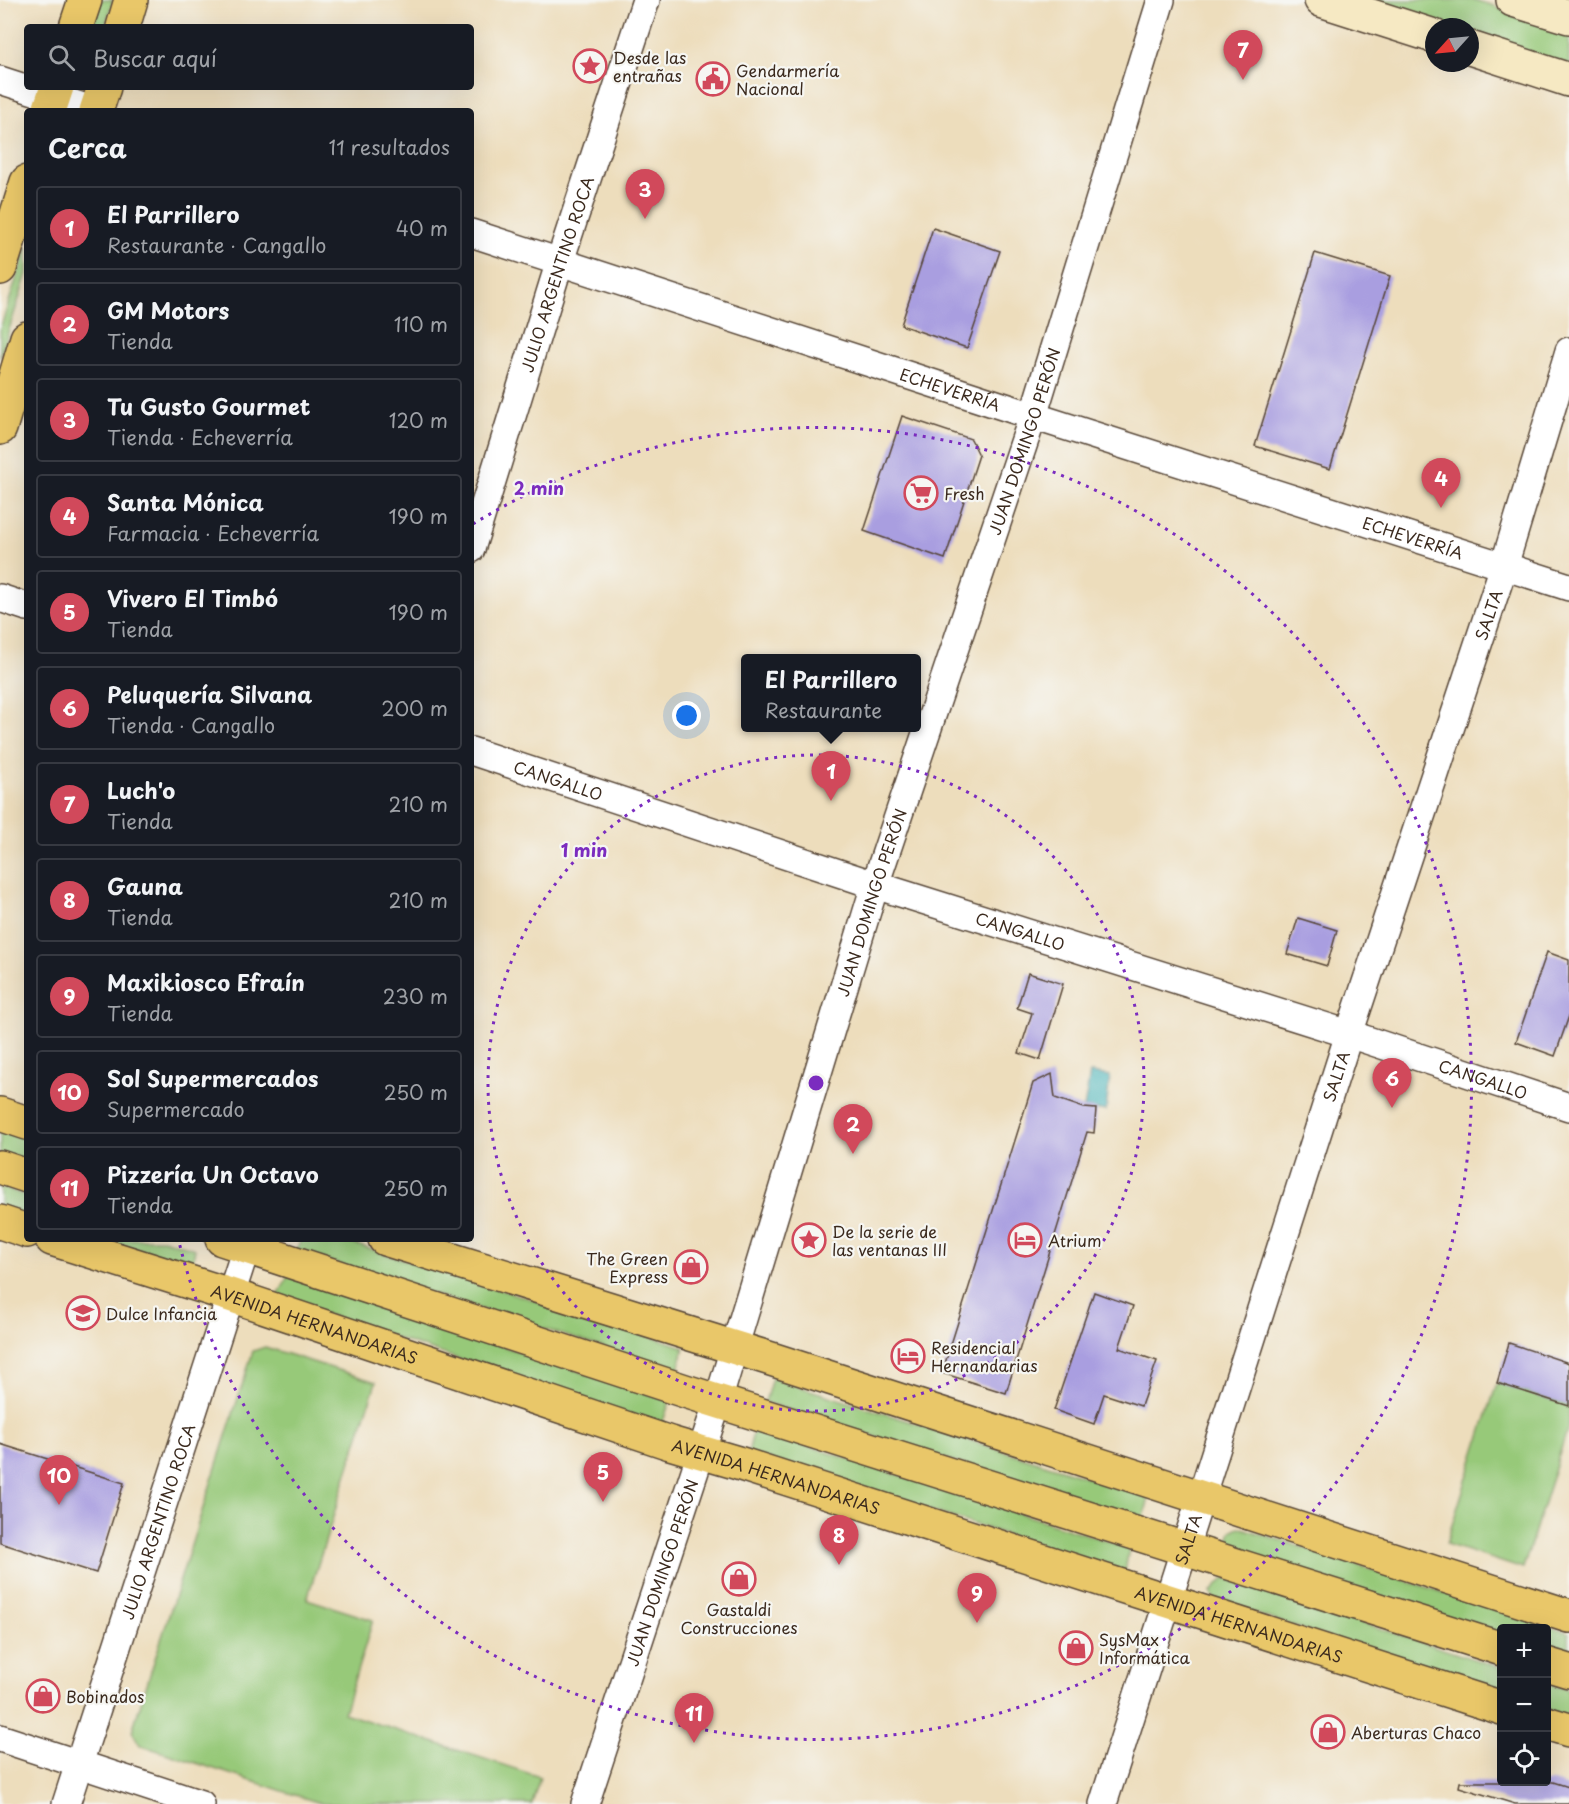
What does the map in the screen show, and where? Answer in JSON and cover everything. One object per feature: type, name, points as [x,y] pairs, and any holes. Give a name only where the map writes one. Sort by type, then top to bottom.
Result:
[{"type":"main road","points":[[77,24],[85,0]]},
{"type":"main road","points":[[124,24],[131,0]]},
{"type":"main road","points":[[1321,0],[1425,33]]},
{"type":"main road","points":[[1513,0],[1569,17]]},
{"type":"main road","points":[[1479,51],[1569,80]]},
{"type":"main road","points":[[97,108],[103,90]]},
{"type":"main road","points":[[0,268],[24,192]]},
{"type":"main road","points":[[0,428],[24,349]]},
{"type":"main road","points":[[0,1114],[24,1122]]},
{"type":"main road","points":[[0,1167],[24,1175]]},
{"type":"main road","points":[[0,1222],[24,1230]]},
{"type":"main road","name":"AVENIDA HERNANDARIAS","points":[[62,1242],[230,1295],[648,1436],[1497,1706]]},
{"type":"main road","points":[[239,1242],[718,1401],[1497,1647]]},
{"type":"main road","points":[[395,1242],[734,1347],[1569,1616]]},
{"type":"main road","points":[[1551,1666],[1569,1671]]},
{"type":"main road","points":[[1551,1725],[1569,1730]]},
{"type":"street","name":"JULIO ARGENTINO ROCA","points":[[474,539],[560,261],[646,0]]},
{"type":"street","name":"JUAN DOMINGO PERÓN","points":[[585,1804],[718,1401],[875,885],[1033,416],[1161,0]]},
{"type":"street","points":[[0,80],[24,88]]},
{"type":"street","points":[[29,90],[86,108]]},
{"type":"street","name":"ECHEVERRÍA","points":[[474,233],[1033,416],[1569,587]]},
{"type":"street","name":"SALTA","points":[[1103,1804],[1349,1034],[1504,566],[1569,351]]},
{"type":"street","points":[[0,598],[24,606]]},
{"type":"street","name":"CANGALLO","points":[[474,752],[875,885],[1349,1034],[1569,1107]]},
{"type":"street","name":"JULIO ARGENTINO ROCA","points":[[66,1804],[230,1295],[239,1242]]},
{"type":"street","points":[[0,1738],[201,1804]]},
{"type":"green space","points":[[101,0],[113,0],[106,24],[93,24]]},
{"type":"green space","points":[[1365,0],[1475,0],[1569,30],[1569,65],[1479,36],[1479,18],[1425,19]]},
{"type":"green space","points":[[24,255],[24,283],[0,358],[0,329]]},
{"type":"green space","points":[[0,1127],[24,1135],[24,1161],[0,1153]]},
{"type":"green space","points":[[0,1187],[24,1195],[24,1220],[0,1212]]},
{"type":"green space","points":[[95,1242],[173,1242],[195,1249],[191,1272]]},
{"type":"green space","points":[[300,1242],[348,1242],[684,1347],[678,1371],[296,1251]]},
{"type":"green space","points":[[288,1276],[670,1401],[661,1427],[277,1298]]},
{"type":"green space","points":[[265,1347],[376,1382],[307,1599],[373,1620],[344,1713],[540,1777],[532,1804],[323,1804],[140,1745],[132,1731],[253,1351]]},
{"type":"green space","points":[[772,1378],[1149,1497],[1143,1521],[765,1402]]},
{"type":"green space","points":[[1497,1383],[1569,1406],[1569,1424],[1523,1569],[1446,1544]]},
{"type":"green space","points":[[754,1429],[1129,1548],[1125,1572],[748,1453]]},
{"type":"green space","points":[[1239,1527],[1541,1624],[1497,1624],[1497,1637],[1229,1551],[1227,1543],[1231,1531]]},
{"type":"green space","points":[[1225,1578],[1497,1667],[1497,1694],[1214,1600],[1211,1592]]},
{"type":"green space","points":[[1551,1627],[1569,1633],[1569,1660],[1551,1654]]},
{"type":"green space","points":[[1551,1684],[1569,1690],[1569,1718],[1551,1711]]},
{"type":"water","points":[[1090,1073],[1110,1076],[1106,1111],[1084,1108]]},
{"type":"building","points":[[933,228],[1000,251],[967,348],[901,325]]},
{"type":"building","points":[[1315,253],[1390,276],[1330,469],[1255,446]]},
{"type":"building","name":"Fresh","points":[[902,416],[971,439],[979,455],[945,559],[864,531]]},
{"type":"building","points":[[1298,918],[1337,930],[1327,966],[1287,954]]},
{"type":"building","points":[[1547,952],[1569,960],[1569,1016],[1555,1056],[1516,1042]]},
{"type":"building","points":[[1028,973],[1063,984],[1040,1060],[1019,1053],[1032,1013],[1017,1008]]},
{"type":"building","points":[[1052,1074],[1055,1098],[1084,1108],[1096,1109],[1094,1133],[1087,1132],[1006,1393],[942,1373],[1033,1083]]},
{"type":"building","points":[[1094,1292],[1133,1306],[1119,1348],[1157,1361],[1141,1406],[1104,1394],[1094,1424],[1054,1410]]},
{"type":"building","points":[[1509,1343],[1569,1363],[1569,1406],[1497,1383]]},
{"type":"building","points":[[0,1444],[124,1483],[96,1573],[0,1543]]},
{"type":"building","points":[[1460,1782],[1497,1782],[1497,1786],[1551,1786],[1553,1782],[1569,1787],[1569,1804],[1515,1804],[1459,1787]]},
{"type":"place","name":"Desde las entrañas","points":[[590,66]]},
{"type":"place","name":"Gendarmería Nacional","points":[[713,79]]},
{"type":"place","name":"Luch'o","points":[[1243,80]]},
{"type":"place","name":"Tu Gusto Gourmet","points":[[645,219]]},
{"type":"place","name":"Fresh","points":[[921,493]]},
{"type":"place","name":"Santa Mónica","points":[[1441,508]]},
{"type":"place","name":"El Parrillero","points":[[831,801]]},
{"type":"place","name":"Peluquería Silvana","points":[[1392,1108]]},
{"type":"place","name":"GM Motors","points":[[853,1154]]},
{"type":"place","name":"De la serie de las ventanas III","points":[[809,1240]]},
{"type":"place","name":"Atrium","points":[[1025,1240]]},
{"type":"place","name":"The Green Express","points":[[691,1267]]},
{"type":"place","name":"Dulce Infancia","points":[[83,1313]]},
{"type":"place","name":"Residencial Hernandarias","points":[[908,1356]]},
{"type":"place","name":"Vivero El Timbó","points":[[603,1502]]},
{"type":"place","name":"Sol Supermercados","points":[[59,1505]]},
{"type":"place","name":"Gauna","points":[[839,1565]]},
{"type":"place","name":"Gastaldi Construcciones","points":[[739,1579]]},
{"type":"place","name":"Maxikiosco Efraín","points":[[977,1623]]},
{"type":"place","name":"SysMax Informática","points":[[1076,1648]]},
{"type":"place","name":"Bobinados","points":[[43,1696]]},
{"type":"place","name":"Aberturas Chaco","points":[[1328,1732]]},
{"type":"place","name":"Pizzería Un Octavo","points":[[694,1743]]}]
